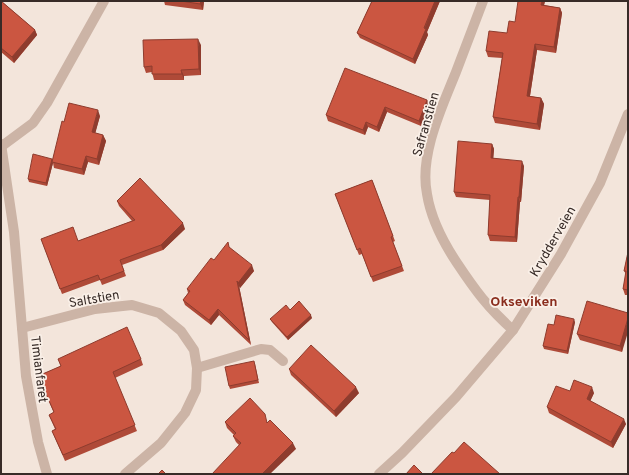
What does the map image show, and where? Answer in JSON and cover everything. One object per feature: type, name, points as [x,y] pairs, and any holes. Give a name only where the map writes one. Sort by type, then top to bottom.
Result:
[{"type":"street","points":[[1,145],[33,123],[47,103],[104,1]]},
{"type":"street","name":"Safranstien","points":[[484,1],[443,103],[430,142],[426,169],[426,193],[433,218],[448,248],[476,292],[494,314],[513,330]]},
{"type":"street","name":"Krydderveien","points":[[379,474],[402,453],[456,397],[513,330],[561,254],[600,183],[628,114]]},
{"type":"street","name":"Timianfaret","points":[[1,145],[14,232],[26,376],[38,442],[47,474]]},
{"type":"street","name":"Saltstien","points":[[22,328],[95,309],[132,305],[159,314],[181,331],[194,350],[198,368],[196,390],[185,413],[161,443],[125,474]]},
{"type":"street","points":[[198,368],[261,349],[270,350],[283,361]]},
{"type":"building","points":[[1,1],[35,30],[12,57],[1,48]]},
{"type":"building","points":[[181,1],[201,1],[200,4]]},
{"type":"building","points":[[372,1],[435,1],[424,28],[426,29],[413,59],[357,33]]},
{"type":"building","points":[[518,1],[542,1],[541,5],[560,8],[554,47],[535,44],[527,96],[541,98],[537,124],[493,117],[503,53],[486,51],[489,31],[507,33],[509,21],[515,22]]},
{"type":"building","points":[[198,39],[199,69],[181,70],[182,74],[152,74],[152,66],[144,67],[143,40]]},
{"type":"building","points":[[345,68],[427,100],[419,121],[385,107],[377,127],[366,122],[363,130],[326,115]]},
{"type":"building","points":[[69,103],[98,110],[92,132],[103,135],[97,159],[86,156],[82,169],[52,162],[62,121],[64,122]]},
{"type":"building","points":[[458,141],[492,144],[491,158],[522,161],[515,237],[488,235],[490,195],[454,192]]},
{"type":"building","points":[[33,154],[52,159],[46,183],[28,179]]},
{"type":"building","points":[[140,178],[183,223],[161,245],[120,260],[124,271],[100,280],[98,275],[60,289],[41,239],[73,227],[78,241],[135,220],[117,201]]},
{"type":"building","points":[[372,180],[393,236],[391,237],[402,266],[371,277],[360,248],[357,250],[335,194]]},
{"type":"building","points":[[228,242],[229,247],[252,265],[238,283],[237,281],[249,340],[218,309],[209,320],[183,300],[190,291],[187,289],[211,258],[214,260]]},
{"type":"building","points":[[628,252],[628,290],[623,289],[626,271],[624,271]]},
{"type":"building","points":[[299,301],[311,315],[287,337],[270,319],[286,305],[290,310]]},
{"type":"building","points":[[587,301],[628,313],[620,346],[577,334]]},
{"type":"building","points":[[556,315],[574,319],[567,351],[543,346],[548,324],[554,325]]},
{"type":"building","points":[[127,327],[141,359],[113,372],[135,425],[63,455],[52,431],[56,429],[49,415],[54,412],[38,376],[61,366],[58,359]]},
{"type":"building","points":[[311,345],[356,387],[334,411],[289,369]]},
{"type":"building","points":[[254,361],[258,380],[229,386],[225,367]]},
{"type":"building","points":[[574,380],[592,387],[587,399],[624,419],[611,442],[547,407],[556,386],[570,391]]},
{"type":"building","points":[[250,398],[265,414],[267,423],[270,420],[293,443],[262,474],[212,474],[241,443],[233,436],[236,433],[225,422]]},
{"type":"building","points":[[464,442],[500,474],[431,474]]},
{"type":"building","points":[[414,465],[423,474],[406,474]]},
{"type":"building","points":[[162,470],[166,474],[158,474]]},
{"type":"district","name":"Okseviken","points":[[524,301]]}]
